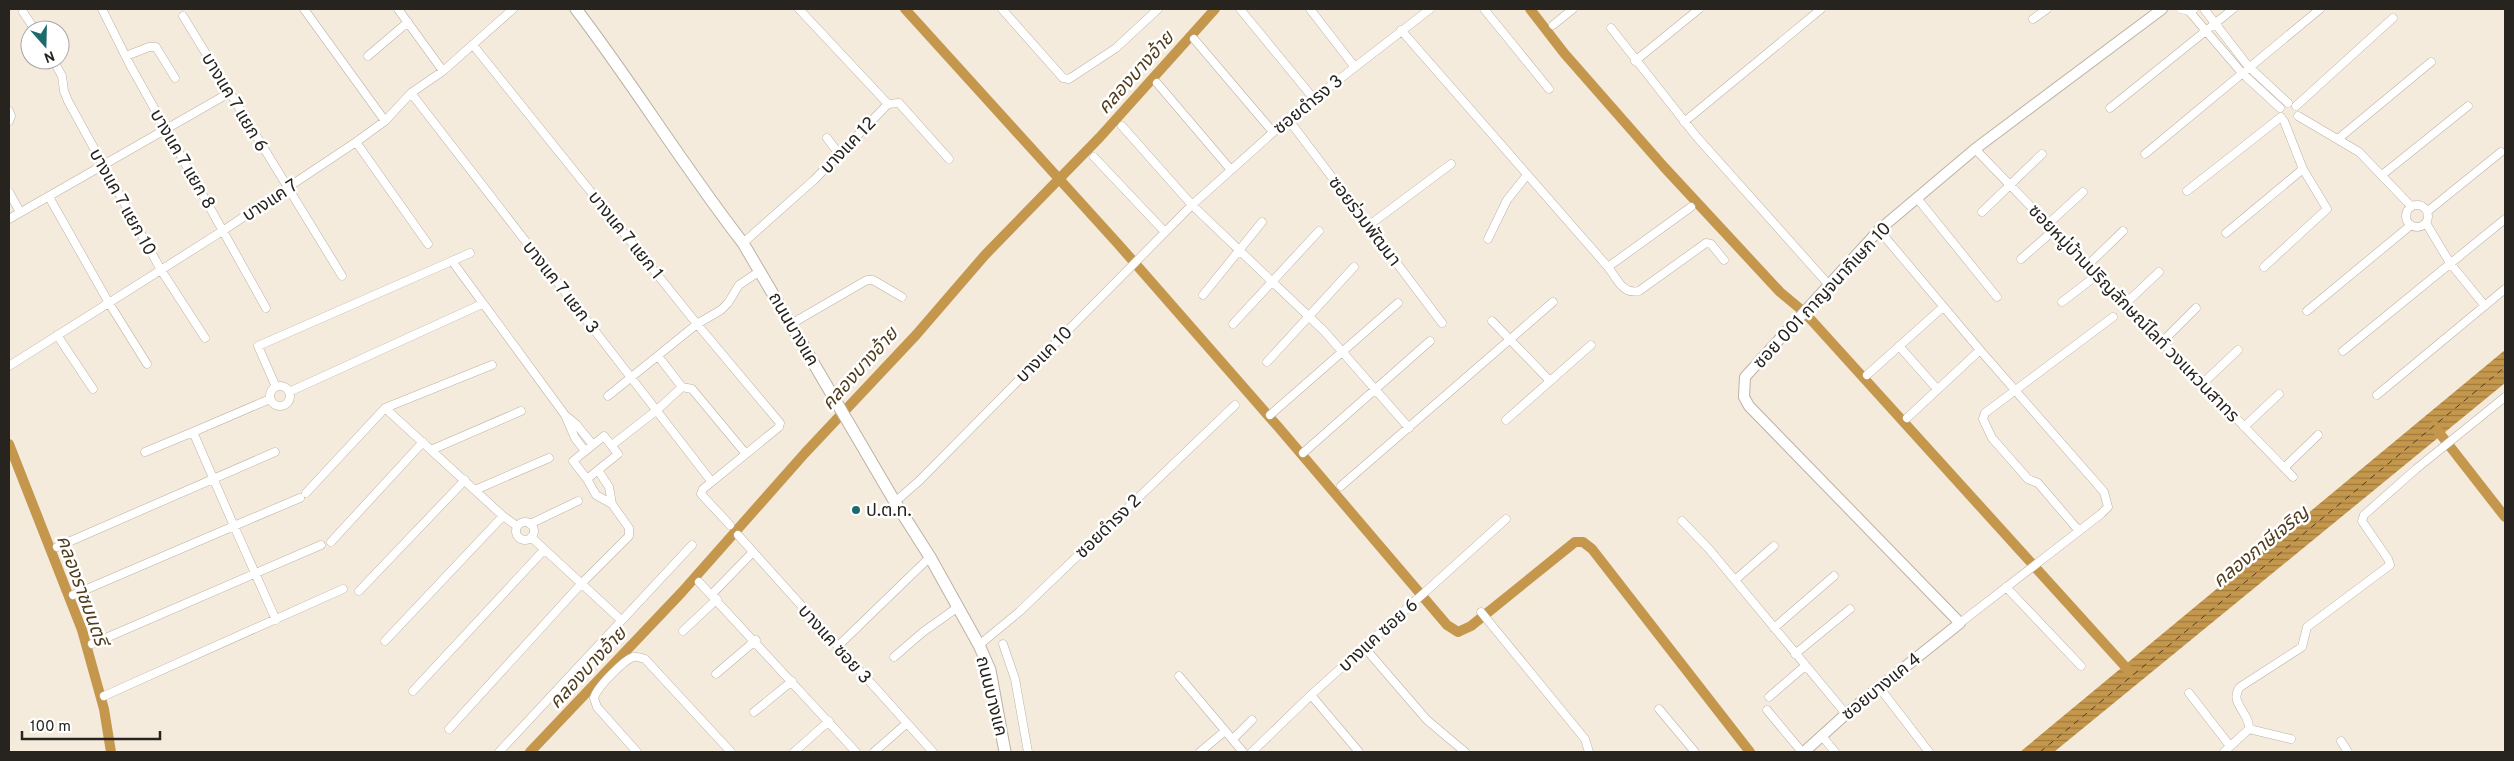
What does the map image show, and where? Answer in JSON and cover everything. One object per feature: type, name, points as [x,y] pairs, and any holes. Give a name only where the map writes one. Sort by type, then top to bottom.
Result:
[{"type":"main road","name":"ถนนบางแค","points":[[576,9],[638,92],[718,210],[743,242],[895,502],[930,557],[979,645],[990,670],[1005,752]]},
{"type":"street","name":"บางแค 7 แยก 8","points":[[102,9],[126,56],[266,308]]},
{"type":"street","points":[[304,9],[385,121]]},
{"type":"street","points":[[398,9],[443,71]]},
{"type":"street","name":"บางแค 7","points":[[9,366],[224,230],[356,142],[385,121],[411,93],[443,71],[513,9]]},
{"type":"street","points":[[799,9],[888,104]]},
{"type":"street","points":[[1002,9],[1063,78],[1069,79],[1116,48],[1158,9]]},
{"type":"street","points":[[1240,9],[1314,99]]},
{"type":"street","points":[[1310,9],[1354,66]]},
{"type":"street","points":[[1415,9],[1420,16]]},
{"type":"street","name":"ซอยดำรง 3","points":[[1192,205],[1288,119],[1430,9]]},
{"type":"street","points":[[1484,9],[1549,89]]},
{"type":"street","points":[[1553,25],[1573,9]]},
{"type":"street","points":[[1635,61],[1699,9]]},
{"type":"street","points":[[1684,122],[1821,9]]},
{"type":"street","points":[[2032,19],[2047,9]]},
{"type":"street","name":"ซอย 001 กาญจนาภิเษก 10","points":[[1960,623],[1749,406],[1744,397],[1745,377],[1790,327],[1813,305],[1879,230],[1975,149],[2162,9]]},
{"type":"street","points":[[2188,9],[2242,73],[2280,108],[2282,119],[2303,169],[2327,209],[2264,267]]},
{"type":"street","points":[[2204,9],[2248,66],[2292,105],[2298,116],[2359,152],[2411,206]]},
{"type":"street","points":[[2110,108],[2233,9]]},
{"type":"street","points":[[2145,154],[2248,66],[2320,9]]},
{"type":"street","points":[[23,12],[28,20]]},
{"type":"street","name":"บางแค 7 แยก 6","points":[[183,16],[342,276]]},
{"type":"street","points":[[2280,108],[2292,105],[2393,18]]},
{"type":"street","points":[[368,56],[408,22]]},
{"type":"street","points":[[1611,28],[1684,122],[1829,285]]},
{"type":"street","points":[[1401,30],[1608,268],[1624,290],[1631,293],[1639,291],[1706,243],[1711,244],[1724,260]]},
{"type":"street","points":[[1194,39],[1273,132]]},
{"type":"street","name":"บางแค 7 แยก 1","points":[[473,45],[697,324],[780,423],[779,427],[746,454]]},
{"type":"street","points":[[126,56],[149,47],[156,47],[175,78]]},
{"type":"street","points":[[2338,139],[2431,62]]},
{"type":"street","name":"บางแค 7 แยก 10","points":[[59,70],[65,94],[103,164],[161,270],[205,338]]},
{"type":"street","points":[[1157,83],[1231,170]]},
{"type":"street","points":[[9,219],[229,93]]},
{"type":"street","name":"บางแค 7 แยก 3","points":[[411,93],[711,481]]},
{"type":"street","name":"บางแค 12","points":[[743,242],[814,180],[888,104],[899,103],[949,159]]},
{"type":"street","points":[[2382,175],[2468,106]]},
{"type":"street","points":[[9,111],[11,116],[9,121]]},
{"type":"street","points":[[2282,119],[2290,122],[2298,116]]},
{"type":"street","name":"ซอยร่วมพัฒนา","points":[[1288,119],[1442,324]]},
{"type":"street","points":[[2187,191],[2282,119]]},
{"type":"street","points":[[1122,126],[1192,205],[1308,315],[1409,428]]},
{"type":"street","points":[[827,138],[839,154]]},
{"type":"street","points":[[356,142],[428,244]]},
{"type":"street","name":"ซอยหมู่บ้านปริญลักษณ์ไลท์ วงแหวนสาทร","points":[[1975,149],[2293,477]]},
{"type":"street","points":[[2485,306],[2450,263],[2426,223],[2428,212],[2501,152]]},
{"type":"street","points":[[1982,212],[2042,154]]},
{"type":"street","points":[[1094,157],[1164,231]]},
{"type":"street","points":[[1368,226],[1450,164]]},
{"type":"street","points":[[2226,233],[2303,169]]},
{"type":"street","points":[[1488,239],[1507,200],[1528,175]]},
{"type":"street","points":[[9,192],[20,212]]},
{"type":"street","points":[[2048,224],[2083,192]]},
{"type":"street","points":[[49,197],[109,303],[147,364]]},
{"type":"street","points":[[1917,198],[1997,297]]},
{"type":"street","points":[[2411,206],[2421,204],[2428,212]]},
{"type":"street","name":"บางแค 10","points":[[895,502],[1192,205]]},
{"type":"street","points":[[2411,206],[2406,218],[2411,225],[2419,227],[2426,223]]},
{"type":"street","points":[[1608,268],[1692,208]]},
{"type":"street","points":[[2343,351],[2505,219]]},
{"type":"street","points":[[1203,295],[1262,222]]},
{"type":"street","points":[[2307,311],[2411,225]]},
{"type":"street","points":[[1879,230],[1943,307],[2104,492],[2108,506],[2079,531],[1960,623]]},
{"type":"street","points":[[2021,259],[2054,230]]},
{"type":"street","points":[[1233,324],[1319,231]]},
{"type":"street","points":[[2088,265],[2123,231]]},
{"type":"street","points":[[276,387],[258,346],[470,252]]},
{"type":"street","points":[[452,261],[565,415],[576,424],[593,445]]},
{"type":"street","points":[[1267,362],[1308,315],[1354,267]]},
{"type":"street","points":[[608,396],[697,324],[728,304],[739,285],[760,271]]},
{"type":"street","points":[[2125,304],[2159,272]]},
{"type":"street","points":[[2062,302],[2097,275]]},
{"type":"street","points":[[791,324],[867,280],[873,280],[902,297]]},
{"type":"street","points":[[2377,395],[2505,290]]},
{"type":"street","points":[[1341,486],[1552,302]]},
{"type":"street","points":[[1270,415],[1398,303]]},
{"type":"street","points":[[290,392],[482,304]]},
{"type":"street","points":[[1867,375],[1943,307]]},
{"type":"street","points":[[2162,342],[2196,308]]},
{"type":"street","points":[[2079,531],[2038,483],[2028,479],[1992,438],[1983,419],[1985,413],[2015,389],[2113,317]]},
{"type":"street","points":[[1492,321],[1550,381]]},
{"type":"street","points":[[57,335],[92,389]]},
{"type":"street","points":[[1304,453],[1430,341]]},
{"type":"street","points":[[1506,420],[1591,345]]},
{"type":"street","points":[[1899,346],[1937,389]]},
{"type":"street","points":[[1907,418],[1980,350]]},
{"type":"street","points":[[2202,384],[2238,350]]},
{"type":"street","points":[[658,356],[682,387]]},
{"type":"street","points":[[73,595],[303,496],[385,408],[492,365]]},
{"type":"street","points":[[282,386],[290,392],[289,401],[284,405],[274,404],[270,399],[271,391],[276,387],[282,386]]},
{"type":"street","points":[[612,446],[682,387],[688,386],[746,454],[711,481],[701,494],[730,525]]},
{"type":"street","points":[[2244,427],[2279,394]]},
{"type":"street","points":[[2249,729],[2248,720],[2235,700],[2235,694],[2240,688],[2302,647],[2308,627],[2390,565],[2388,559],[2362,521],[2364,515],[2416,469],[2505,397]]},
{"type":"street","points":[[145,452],[270,399]]},
{"type":"street","name":"ซอยดำรง 2","points":[[979,645],[1019,612],[1235,405]]},
{"type":"street","points":[[385,408],[503,516],[517,526],[518,536],[523,539],[531,537]]},
{"type":"street","points":[[430,450],[521,411]]},
{"type":"street","points":[[565,415],[569,427],[585,451]]},
{"type":"street","points":[[193,432],[276,620]]},
{"type":"street","points":[[2284,468],[2318,435]]},
{"type":"street","points":[[587,479],[618,454],[604,436],[572,461],[587,479],[596,495],[612,504]]},
{"type":"street","points":[[331,542],[423,442]]},
{"type":"street","points":[[57,547],[275,452]]},
{"type":"street","points":[[475,490],[549,458]]},
{"type":"street","points":[[449,729],[581,584],[629,536],[629,528],[612,504],[609,487],[598,470]]},
{"type":"street","points":[[359,591],[464,480]]},
{"type":"street","points":[[517,526],[525,522],[530,524],[578,501]]},
{"type":"street","points":[[385,641],[503,516]]},
{"type":"street","name":"บางแค ซอย 6","points":[[1252,752],[1311,695],[1506,520]]},
{"type":"street","points":[[1682,521],[1735,580],[1846,714]]},
{"type":"street","points":[[530,524],[533,529],[531,537]]},
{"type":"street","name":"บางแค ซอย 3","points":[[738,535],[933,752]]},
{"type":"street","points":[[531,537],[621,620]]},
{"type":"street","points":[[92,644],[322,545]]},
{"type":"street","points":[[499,752],[692,545]]},
{"type":"street","points":[[1735,580],[1774,546]]},
{"type":"street","points":[[413,691],[544,550]]},
{"type":"street","points":[[683,630],[715,597],[753,552]]},
{"type":"street","points":[[838,646],[930,557]]},
{"type":"street","points":[[1774,628],[1834,576]]},
{"type":"street","points":[[699,582],[756,640],[856,752]]},
{"type":"street","points":[[2006,587],[2081,666]]},
{"type":"street","points":[[104,696],[343,590]]},
{"type":"street","points":[[894,657],[922,632],[958,607]]},
{"type":"street","points":[[1795,654],[1850,609]]},
{"type":"street","points":[[1481,612],[1585,738],[1589,752]]},
{"type":"street","name":"ซอยบางแค 4","points":[[1803,752],[1846,714],[1960,623]]},
{"type":"street","points":[[716,674],[756,640]]},
{"type":"street","points":[[1002,644],[1018,690],[1028,752]]},
{"type":"street","points":[[1364,647],[1427,720],[1465,752]]},
{"type":"street","points":[[637,752],[597,707],[594,698],[598,689],[623,664],[633,657],[645,659],[731,752]]},
{"type":"street","points":[[1769,697],[1805,666]]},
{"type":"street","points":[[1179,676],[1243,752]]},
{"type":"street","points":[[754,712],[792,681]]},
{"type":"street","points":[[1880,687],[1929,752]]},
{"type":"street","points":[[2189,693],[2230,746]]},
{"type":"street","points":[[1311,695],[1359,752]]},
{"type":"street","points":[[1659,709],[1695,752]]},
{"type":"street","points":[[1767,710],[1803,752]]},
{"type":"street","points":[[1233,739],[1252,720]]},
{"type":"street","points":[[794,752],[829,721]]},
{"type":"street","points":[[874,752],[906,724]]},
{"type":"street","points":[[2249,729],[2291,739]]},
{"type":"street","points":[[2224,752],[2249,729]]},
{"type":"street","points":[[1200,752],[1226,731]]},
{"type":"street","points":[[1822,736],[1836,752]]},
{"type":"street","points":[[2340,741],[2348,752]]},
{"type":"shaded area","points":[[2505,350],[2505,383],[2054,752],[2020,752]]},
{"type":"waterway","points":[[905,9],[1119,245],[1280,429],[1447,625],[1458,632],[1471,626],[1575,542],[1583,542],[1592,549],[1750,752]]},
{"type":"waterway","name":"คลองบางอ้าย","points":[[530,752],[682,592],[805,453],[916,335],[985,255],[1100,137],[1215,9]]},
{"type":"waterway","points":[[1530,9],[1564,53],[1664,167],[1780,292],[1804,312],[2131,673]]},
{"type":"waterway","points":[[2434,426],[2505,517]]},
{"type":"waterway","name":"คลองราชมนตรี","points":[[9,444],[82,630],[104,709],[111,752]]},
{"type":"ferry route","points":[[2040,752],[2505,367]]},
{"type":"place","name":"ป.ต.ท.","points":[[856,510]]},
{"type":"water label","name":"คลองภาษีเจริญ","points":[[2260,546]]}]
